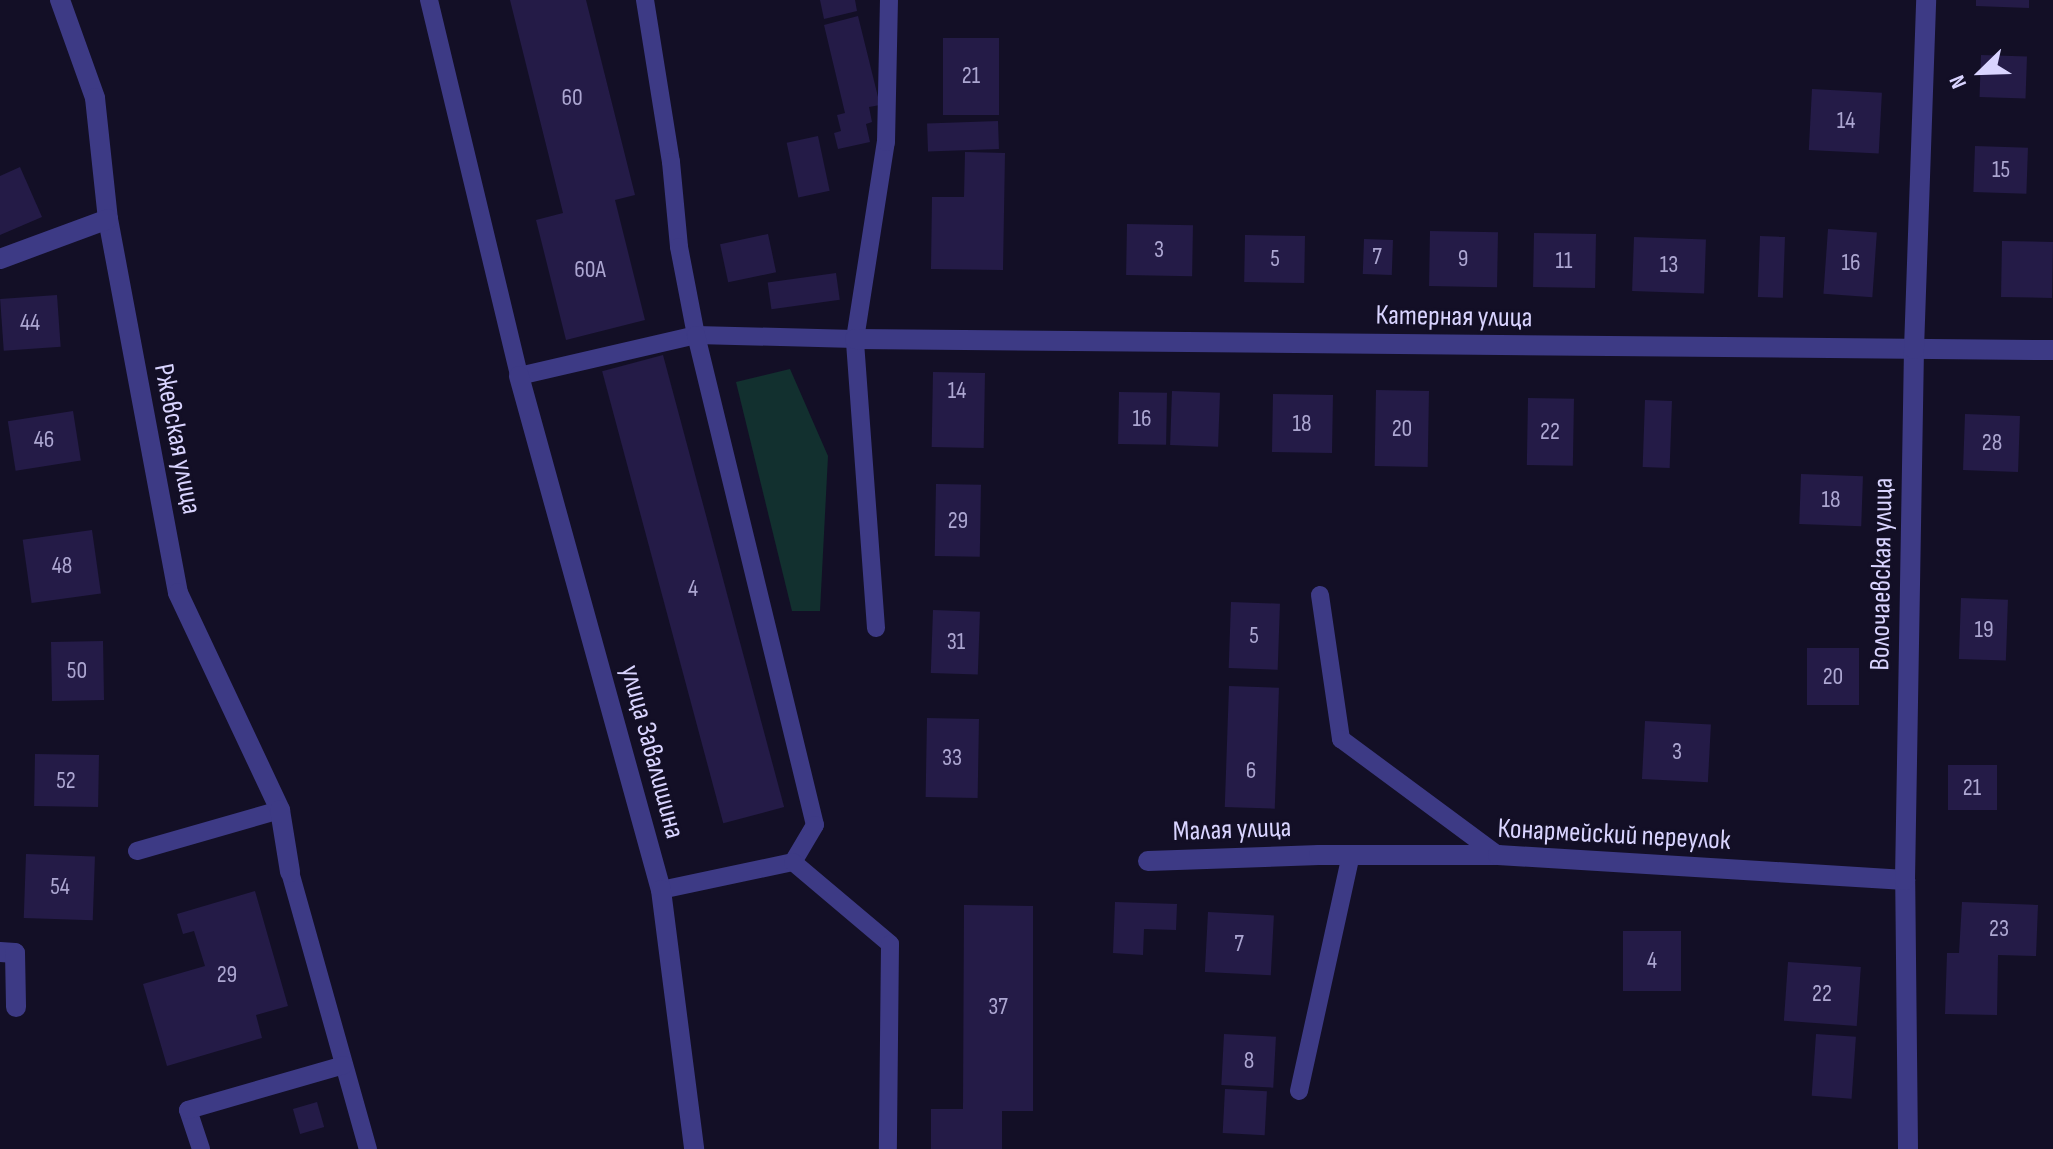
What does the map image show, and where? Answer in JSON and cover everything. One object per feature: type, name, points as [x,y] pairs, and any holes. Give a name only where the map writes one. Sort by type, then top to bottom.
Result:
[{"type":"street","name":"Ржевская улица","points":[[60,0],[95,98],[108,219],[178,593],[280,810],[290,872]]},
{"type":"street","name":"Волочаевская улица","points":[[1908,1149],[1905,880],[1914,349],[1926,0]]},
{"type":"street","points":[[0,259],[108,219]]},
{"type":"street","name":"Катерная улица","points":[[855,339],[2053,350]]},
{"type":"street","name":"улица Завалишина","points":[[519,376],[661,890],[694,1149]]},
{"type":"street","name":"Конармейский переулок","points":[[1319,855],[1498,855],[1905,880]]},
{"type":"street","name":"Малая улица","points":[[1148,861],[1319,855]]},
{"type":"street","points":[[0,952],[15,953],[16,1007]]},
{"type":"lane","points":[[429,0],[519,376],[696,335],[855,339]]},
{"type":"lane","points":[[645,0],[671,162],[679,247],[696,335],[815,825],[793,862],[661,890]]},
{"type":"lane","points":[[876,628],[855,339],[886,142],[889,0]]},
{"type":"lane","points":[[1320,595],[1341,739],[1498,855]]},
{"type":"lane","points":[[137,851],[280,810]]},
{"type":"lane","points":[[1299,1091],[1351,855]]},
{"type":"lane","points":[[793,862],[890,944],[888,1149]]},
{"type":"lane","points":[[290,872],[368,1149]]},
{"type":"lane","points":[[201,1149],[188,1110],[344,1065]]},
{"type":"green space","points":[[790,369],[828,456],[820,611],[792,611],[736,382]]},
{"type":"building","points":[[510,0],[586,0],[635,195],[615,200],[645,320],[566,340],[536,220],[563,213]]},
{"type":"building","points":[[820,0],[855,0],[857,11],[824,19]]},
{"type":"building","points":[[1976,0],[2029,0],[2029,8],[1976,6]]},
{"type":"building","points":[[858,16],[880,105],[869,107],[872,122],[866,124],[870,142],[838,149],[834,133],[841,131],[837,115],[845,113],[824,25]]},
{"type":"building","points":[[943,38],[999,38],[999,115],[943,115]]},
{"type":"building","points":[[1981,55],[2027,57],[2026,99],[1980,97]]},
{"type":"building","points":[[1812,89],[1882,93],[1879,154],[1809,150]]},
{"type":"building","points":[[998,121],[999,149],[928,151],[927,123]]},
{"type":"building","points":[[818,136],[830,191],[798,197],[787,143]]},
{"type":"building","points":[[1975,146],[2028,148],[2026,194],[1973,192]]},
{"type":"building","points":[[965,152],[1005,153],[1003,270],[931,269],[932,197],[964,197]]},
{"type":"building","points":[[20,167],[42,217],[0,235],[0,176]]},
{"type":"building","points":[[1127,224],[1193,225],[1192,276],[1126,275]]},
{"type":"building","points":[[1828,229],[1877,232],[1872,297],[1823,294]]},
{"type":"building","points":[[1430,231],[1498,232],[1497,287],[1429,286]]},
{"type":"building","points":[[1534,233],[1596,234],[1595,288],[1533,287]]},
{"type":"building","points":[[768,234],[776,272],[728,282],[720,244]]},
{"type":"building","points":[[1245,235],[1305,236],[1304,283],[1244,282]]},
{"type":"building","points":[[1760,236],[1785,237],[1783,298],[1758,297]]},
{"type":"building","points":[[1634,237],[1706,240],[1704,293],[1632,291]]},
{"type":"building","points":[[1364,239],[1393,240],[1392,275],[1363,274]]},
{"type":"building","points":[[2002,241],[2053,242],[2052,298],[2001,297]]},
{"type":"building","points":[[836,273],[840,300],[771,309],[768,283]]},
{"type":"building","points":[[57,295],[61,347],[4,351],[0,299]]},
{"type":"building","points":[[663,355],[784,807],[723,823],[602,371]]},
{"type":"building","points":[[933,372],[985,373],[984,448],[932,447]]},
{"type":"building","points":[[1376,390],[1429,391],[1428,467],[1375,466]]},
{"type":"building","points":[[1172,391],[1220,393],[1218,447],[1170,445]]},
{"type":"building","points":[[1119,392],[1167,393],[1166,445],[1118,444]]},
{"type":"building","points":[[1273,394],[1333,395],[1332,453],[1272,452]]},
{"type":"building","points":[[1528,398],[1574,399],[1573,466],[1527,465]]},
{"type":"building","points":[[1645,400],[1672,401],[1670,468],[1643,467]]},
{"type":"building","points":[[73,411],[81,460],[16,471],[8,421]]},
{"type":"building","points":[[1965,414],[2020,416],[2018,472],[1963,470]]},
{"type":"building","points":[[1801,474],[1863,476],[1861,526],[1799,524]]},
{"type":"building","points":[[936,484],[981,485],[980,557],[935,556]]},
{"type":"building","points":[[92,530],[101,593],[32,603],[23,540]]},
{"type":"building","points":[[1961,598],[2008,600],[2006,661],[1959,659]]},
{"type":"building","points":[[1231,602],[1280,604],[1278,670],[1229,668]]},
{"type":"building","points":[[933,610],[980,612],[978,675],[931,673]]},
{"type":"building","points":[[103,641],[104,700],[52,701],[51,642]]},
{"type":"building","points":[[1807,648],[1859,648],[1859,705],[1807,705]]},
{"type":"building","points":[[1229,686],[1279,688],[1275,809],[1225,807]]},
{"type":"building","points":[[927,718],[979,719],[978,798],[926,797]]},
{"type":"building","points":[[1645,721],[1711,724],[1708,782],[1642,779]]},
{"type":"building","points":[[35,754],[99,755],[98,807],[34,806]]},
{"type":"building","points":[[1948,765],[1997,765],[1997,810],[1948,810]]},
{"type":"building","points":[[26,854],[95,856],[93,920],[24,918]]},
{"type":"building","points":[[255,891],[288,1006],[256,1015],[262,1038],[167,1066],[143,984],[205,966],[194,931],[183,934],[177,914]]},
{"type":"building","points":[[1115,902],[1177,904],[1176,930],[1144,929],[1143,955],[1113,953]]},
{"type":"building","points":[[1962,902],[2038,905],[2036,956],[1998,955],[1997,1015],[1945,1014],[1947,953],[1959,953]]},
{"type":"building","points":[[964,905],[1033,906],[1033,1111],[1002,1111],[1002,1149],[931,1149],[931,1109],[963,1109]]},
{"type":"building","points":[[1208,912],[1274,915],[1271,975],[1205,972]]},
{"type":"building","points":[[1623,931],[1681,931],[1681,991],[1623,991]]},
{"type":"building","points":[[1788,962],[1861,967],[1857,1026],[1784,1021]]},
{"type":"building","points":[[1224,1034],[1276,1037],[1273,1088],[1221,1085]]},
{"type":"building","points":[[1816,1034],[1856,1037],[1852,1099],[1812,1096]]},
{"type":"building","points":[[1225,1089],[1267,1091],[1265,1135],[1223,1133]]},
{"type":"building","points":[[317,1102],[324,1127],[300,1134],[293,1109]]}]
